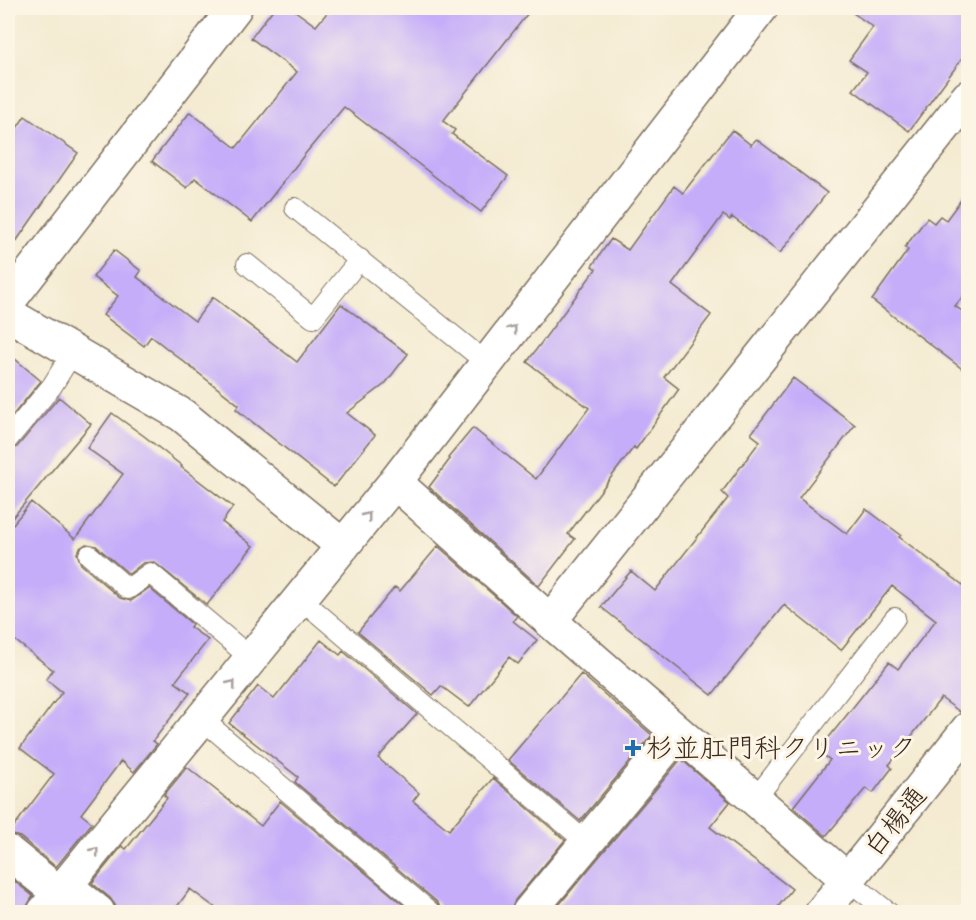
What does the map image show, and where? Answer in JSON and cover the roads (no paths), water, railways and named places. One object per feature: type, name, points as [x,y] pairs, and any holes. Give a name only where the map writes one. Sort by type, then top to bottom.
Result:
[{"type":"street","points":[[8,302],[235,8]]},
{"type":"street","points":[[57,898],[395,482],[761,8]]},
{"type":"street","points":[[550,621],[969,97]]},
{"type":"street","points":[[8,314],[182,415],[343,546]]},
{"type":"street","points":[[395,482],[550,621],[848,880]]},
{"type":"street","name":"白楊通","points":[[822,912],[969,729]]},
{"type":"street","points":[[529,912],[678,733]]},
{"type":"street","points":[[8,852],[57,898],[98,912]]},
{"type":"lane","points":[[295,208],[487,363]]},
{"type":"lane","points":[[247,264],[313,318],[360,260]]},
{"type":"lane","points":[[8,440],[52,387],[72,352]]},
{"type":"lane","points":[[89,555],[128,589],[150,573],[252,659]]},
{"type":"lane","points":[[301,599],[586,842]]},
{"type":"lane","points":[[756,798],[895,618]]},
{"type":"lane","points":[[203,720],[430,912]]},
{"type":"lane","points":[[848,880],[888,912]]},
{"type":"place","name":"杉並肛門科クリニック","points":[[633,748]]}]
